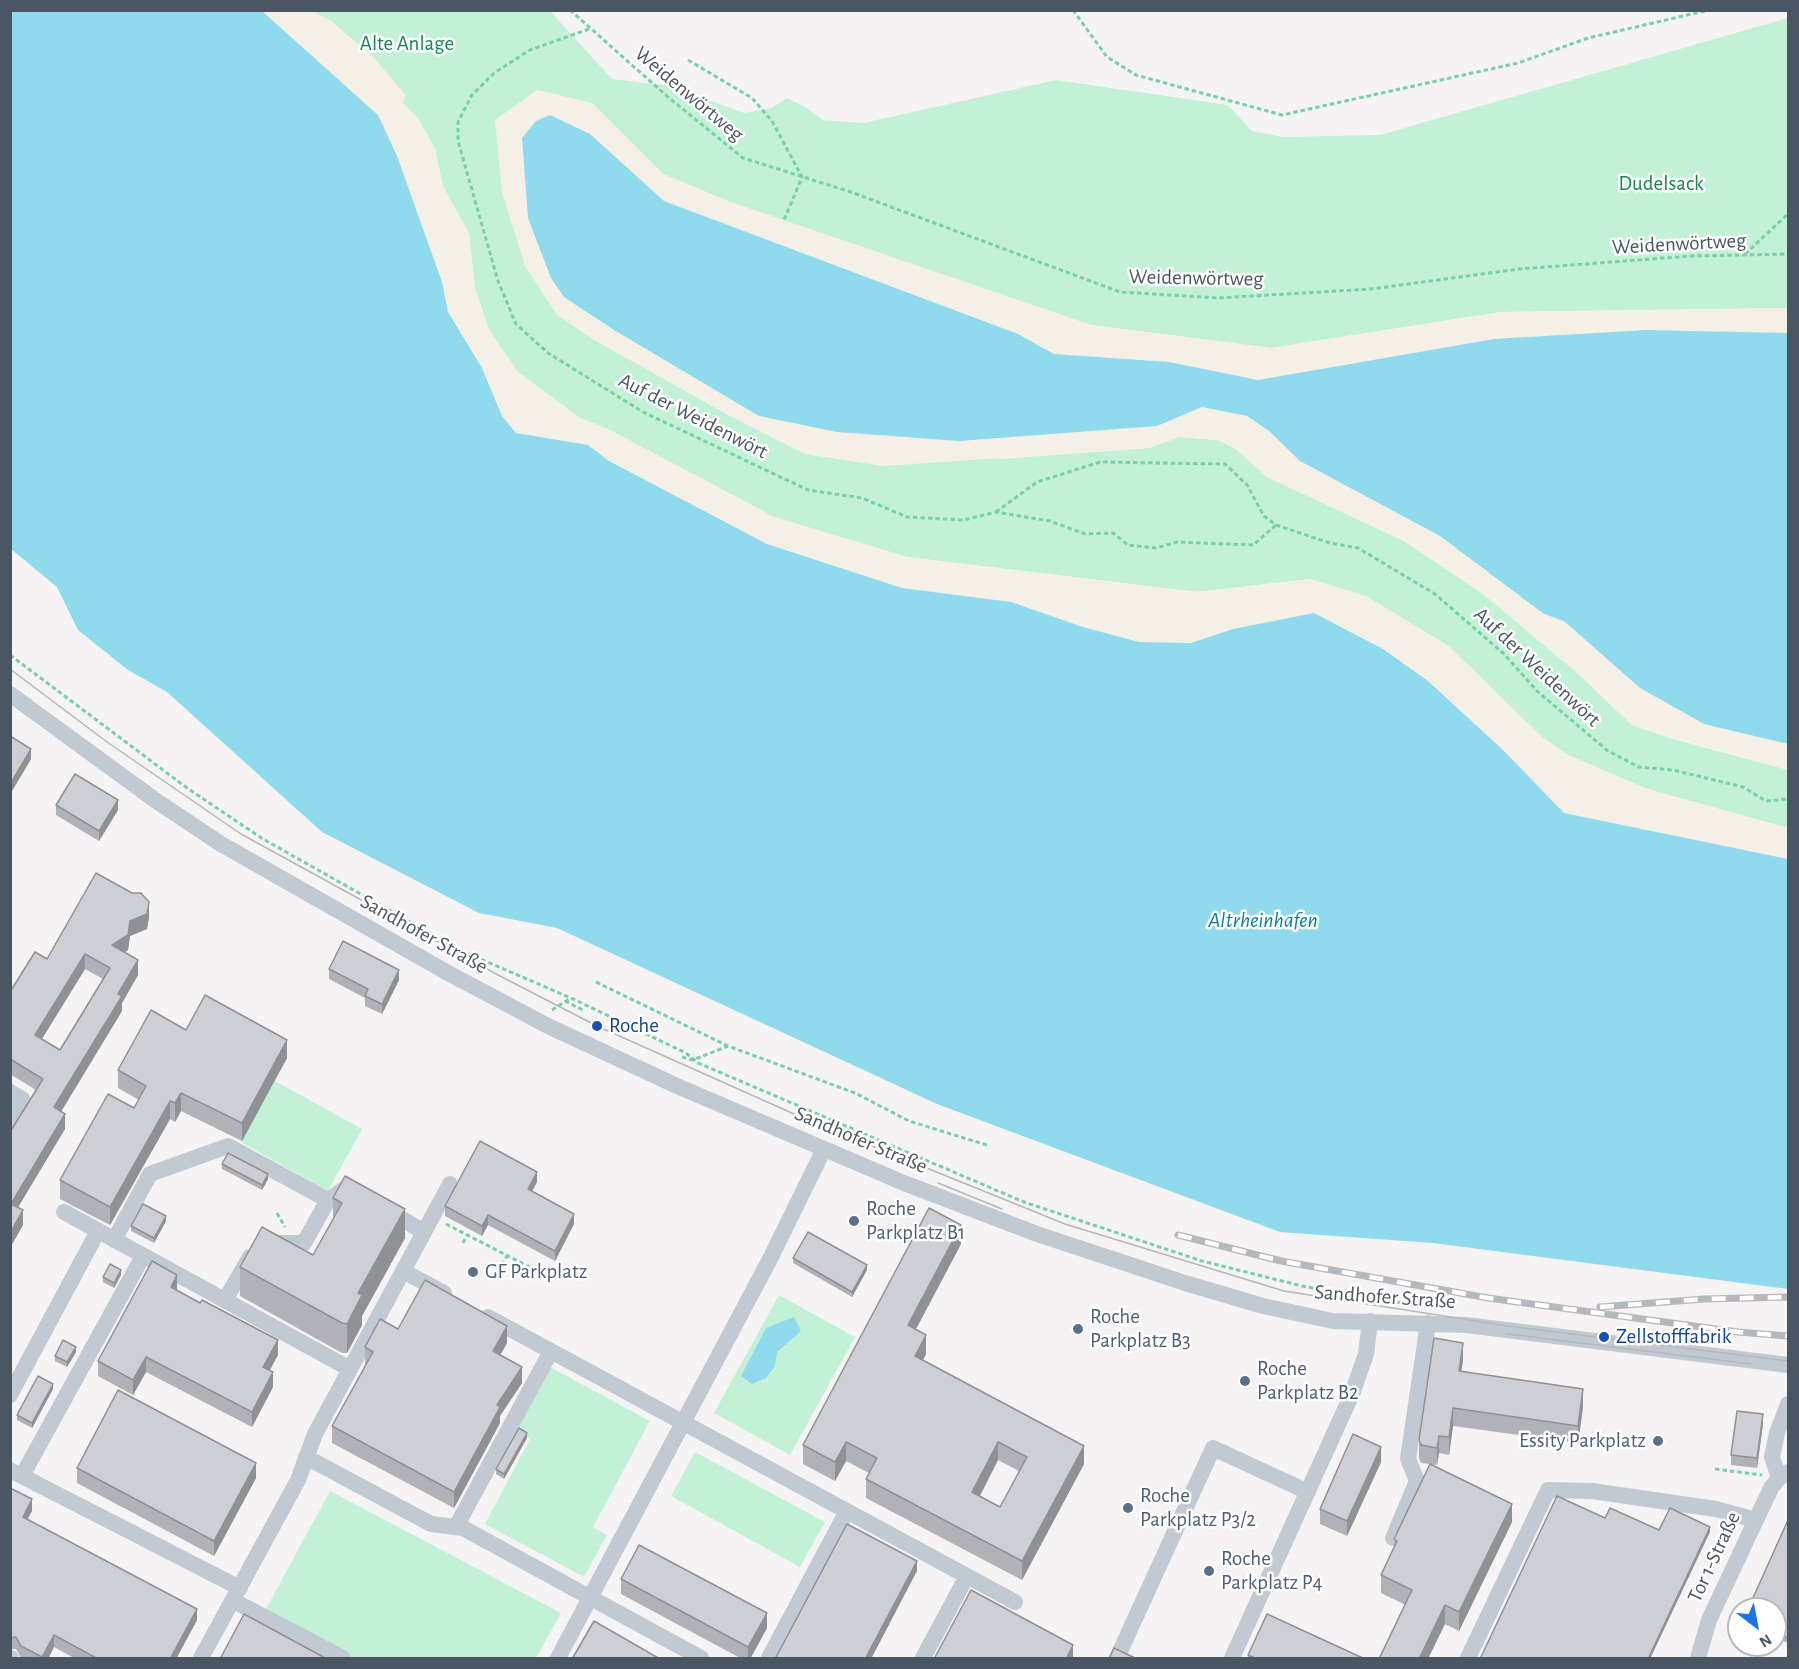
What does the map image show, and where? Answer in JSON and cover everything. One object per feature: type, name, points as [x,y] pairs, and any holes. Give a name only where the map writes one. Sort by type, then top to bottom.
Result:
[{"type":"street","name":"Sandhofer Straße","points":[[10,694],[155,800],[221,844],[302,892],[550,1027],[677,1086],[913,1186],[1110,1260],[1263,1306],[1333,1321],[1466,1325],[1788,1365]]},
{"type":"street","points":[[10,1092],[22,1099],[10,1119]]},
{"type":"street","points":[[114,1240],[150,1174],[228,1146],[328,1200]]},
{"type":"street","points":[[558,1659],[770,1258],[824,1149]]},
{"type":"street","points":[[201,1659],[298,1480],[315,1434],[450,1184]]},
{"type":"street","points":[[225,1300],[258,1242],[304,1243],[328,1200],[347,1187],[371,1201],[428,1224]]},
{"type":"street","points":[[63,1212],[350,1369]]},
{"type":"street","points":[[10,1395],[98,1231]]},
{"type":"street","points":[[143,1256],[16,1473],[237,1595],[343,1659]]},
{"type":"street","points":[[403,1271],[458,1300]]},
{"type":"street","points":[[478,1311],[1015,1602]]},
{"type":"street","points":[[1232,1659],[1352,1394],[1366,1354],[1370,1322]]},
{"type":"street","points":[[1393,1538],[1417,1481],[1408,1460],[1428,1323]]},
{"type":"street","points":[[456,1527],[551,1351]]},
{"type":"street","points":[[1784,1475],[1772,1457],[1777,1433],[1788,1404]]},
{"type":"street","points":[[1136,1659],[1119,1655],[1213,1448],[1308,1492]]},
{"type":"street","points":[[306,1457],[431,1524],[463,1528],[701,1659]]},
{"type":"street","name":"Tor 1-Straße","points":[[1698,1659],[1709,1620],[1756,1520],[1784,1475]]},
{"type":"street","points":[[1468,1659],[1548,1490],[1592,1491],[1716,1509],[1756,1520]]},
{"type":"street","points":[[769,1659],[847,1510]]},
{"type":"street","points":[[923,1659],[967,1576]]},
{"type":"path","name":"Weidenwörtweg","points":[[570,10],[742,158],[1014,251],[1120,292],[1218,298],[1371,289],[1519,269],[1691,255],[1788,254]]},
{"type":"path","points":[[1073,10],[1107,57],[1136,75],[1282,115],[1518,63],[1588,38],[1709,10]]},
{"type":"path","name":"Auf der Weidenwört","points":[[590,29],[530,50],[494,73],[472,95],[458,122],[458,141],[498,281],[516,324],[548,352],[643,412],[808,490],[862,498],[907,517],[964,520],[996,512],[1037,482],[1100,462],[1225,464],[1248,485],[1264,516],[1276,525],[1330,543],[1358,548],[1435,594],[1504,654],[1538,693],[1608,751],[1639,766],[1673,770],[1743,787],[1766,801],[1788,799]]},
{"type":"path","points":[[688,60],[752,98],[772,121],[802,177],[784,220]]},
{"type":"path","points":[[1743,255],[1788,214]]},
{"type":"path","name":"Auf der Weidenwört","points":[[996,512],[1050,521],[1085,534],[1113,533],[1128,545],[1156,548],[1178,542],[1253,545],[1276,525]]},
{"type":"path","points":[[10,655],[187,788],[263,839],[462,951],[571,998],[686,1053],[693,1060]]},
{"type":"path","points":[[596,982],[728,1046],[855,1094],[909,1121],[990,1146]]},
{"type":"path","points":[[565,1001],[583,1010]]},
{"type":"path","points":[[693,1060],[728,1046]]},
{"type":"path","points":[[682,1057],[1024,1202],[1202,1261],[1302,1287],[1385,1301]]},
{"type":"path","points":[[428,1224],[467,1235],[543,1274]]},
{"type":"path","points":[[463,1244],[467,1235]]},
{"type":"path","points":[[502,1265],[507,1256]]},
{"type":"path","points":[[1715,1469],[1784,1475]]},
{"type":"green space","points":[[313,11],[550,11],[612,79],[671,86],[744,113],[772,108],[787,98],[823,120],[863,123],[1056,80],[1228,105],[1252,131],[1283,137],[1380,135],[1788,18],[1788,308],[1501,312],[1271,348],[1091,325],[730,202],[663,174],[592,103],[537,90],[502,192],[509,214],[1000,459],[1149,448],[1179,437],[1218,440],[1236,449],[1267,477],[1404,541],[1482,593],[1576,672],[1632,725],[1673,739],[1788,770],[1788,828],[1647,789],[1568,755],[1311,579],[1197,592],[907,557],[774,517],[608,429],[580,418],[518,372],[489,330],[475,288],[469,234],[443,186],[435,149],[418,118],[403,103],[404,94],[373,57],[332,22]]},
{"type":"green space","points":[[275,1081],[362,1129],[328,1191],[241,1142]]},
{"type":"green space","points":[[779,1295],[855,1337],[790,1455],[714,1413]]},
{"type":"green space","points":[[550,1367],[650,1421],[593,1527],[607,1535],[584,1577],[485,1524],[530,1439],[515,1431]]},
{"type":"green space","points":[[695,1452],[825,1522],[800,1567],[671,1496]]},
{"type":"green space","points":[[330,1491],[561,1613],[536,1658],[304,1658],[254,1631]]},
{"type":"sand","points":[[262,11],[313,11],[332,22],[373,57],[405,94],[403,103],[418,118],[435,149],[443,186],[469,234],[475,288],[489,330],[518,372],[580,418],[608,429],[774,517],[907,557],[1197,592],[1311,579],[1366,596],[1449,646],[1541,736],[1568,755],[1647,789],[1788,828],[1788,859],[1564,813],[1503,750],[1233,629],[1191,643],[1139,642],[1083,627],[1011,602],[902,588],[767,544],[609,461],[588,445],[516,433],[502,416],[482,368],[448,312],[442,282],[378,115]]},
{"type":"sand","points":[[537,90],[592,103],[663,174],[730,202],[1091,325],[1271,348],[1501,312],[1788,308],[1788,333],[1646,330],[1494,339],[1258,380],[1169,362],[1054,354],[1018,334],[664,201],[590,134],[522,138],[528,218],[1182,413],[1202,407],[1247,416],[1269,431],[1300,461],[1440,536],[1544,614],[1564,621],[1640,688],[1704,724],[1788,744],[1788,770],[1632,725],[1576,672],[1482,593],[1404,541],[1267,477],[1236,449],[1218,440],[1179,437],[1149,448],[883,466],[805,454],[728,415],[594,340],[557,315],[525,266],[502,192],[495,120]]},
{"type":"water","name":"Altrheinhafen","points":[[10,11],[262,11],[378,115],[397,156],[442,282],[448,312],[482,368],[502,416],[516,433],[588,445],[609,461],[767,544],[902,588],[1011,602],[1083,627],[1139,642],[1191,643],[1233,629],[1314,613],[1383,649],[1428,681],[1503,750],[1564,813],[1788,859],[1788,1289],[1433,1243],[1280,1232],[937,1104],[557,928],[479,913],[322,832],[167,692],[128,670],[78,630],[57,587],[11,549]]},
{"type":"water","points":[[550,115],[590,134],[664,201],[1018,334],[1054,354],[1169,362],[1258,380],[1494,339],[1646,330],[1788,333],[1788,744],[1704,724],[1640,688],[1564,621],[1544,614],[1440,536],[1300,461],[1269,431],[1247,416],[1202,407],[1157,426],[959,441],[837,432],[759,416],[614,330],[564,297],[551,278],[528,218],[522,138],[536,121]]},
{"type":"water","points":[[794,1317],[801,1331],[777,1352],[775,1366],[766,1378],[752,1384],[741,1376],[766,1328]]},
{"type":"building","points":[[10,736],[31,749],[12,781],[10,780]]},
{"type":"building","points":[[75,774],[118,800],[99,831],[56,805]]},
{"type":"building","points":[[96,873],[132,893],[141,893],[149,902],[147,914],[130,921],[128,935],[112,945],[138,960],[118,994],[122,996],[54,1107],[65,1114],[11,1204],[23,1210],[10,1233],[10,1132],[43,1079],[10,1059],[10,992],[35,952],[47,959]],"holes":[[[85,954],[110,968],[60,1050],[35,1035]]]},
{"type":"building","points":[[343,941],[399,970],[382,1004],[365,996],[368,989],[329,969]]},
{"type":"building","points":[[205,995],[287,1040],[242,1123],[181,1093],[175,1103],[170,1101],[110,1207],[60,1180],[108,1094],[134,1108],[146,1086],[118,1070],[151,1010],[186,1030]]},
{"type":"building","points":[[480,1141],[537,1172],[528,1189],[574,1214],[555,1251],[488,1215],[482,1226],[445,1206]]},
{"type":"building","points":[[228,1153],[268,1174],[262,1185],[222,1164]]},
{"type":"building","points":[[345,1176],[405,1209],[358,1293],[362,1295],[347,1324],[240,1267],[262,1227],[313,1255],[342,1203],[333,1198]]},
{"type":"building","points":[[143,1204],[166,1216],[154,1238],[131,1226]]},
{"type":"building","points":[[929,1208],[961,1225],[908,1325],[926,1335],[915,1356],[1084,1446],[1022,1561],[866,1479],[877,1458],[846,1442],[835,1462],[803,1445]],"holes":[[[998,1442],[1027,1457],[1000,1507],[972,1492]]]},
{"type":"building","points":[[808,1232],[867,1265],[852,1292],[793,1258]]},
{"type":"building","points":[[152,1261],[177,1275],[171,1287],[200,1303],[202,1300],[278,1340],[263,1367],[273,1372],[252,1412],[146,1357],[133,1380],[98,1361]]},
{"type":"building","points":[[110,1264],[121,1270],[114,1283],[103,1277]]},
{"type":"building","points":[[425,1280],[507,1326],[493,1351],[522,1367],[497,1405],[500,1407],[454,1492],[332,1426],[373,1352],[365,1347],[380,1319],[398,1329]]},
{"type":"building","points":[[1434,1338],[1463,1343],[1459,1371],[1583,1389],[1578,1426],[1453,1408],[1449,1437],[1439,1436],[1437,1448],[1421,1445],[1419,1440]]},
{"type":"building","points":[[63,1340],[76,1347],[67,1362],[55,1356]]},
{"type":"building","points":[[38,1376],[53,1384],[32,1423],[17,1415]]},
{"type":"building","points":[[118,1390],[256,1463],[214,1541],[77,1468]]},
{"type":"building","points":[[1737,1411],[1763,1414],[1757,1458],[1731,1455]]},
{"type":"building","points":[[519,1428],[527,1433],[504,1474],[496,1469]]},
{"type":"building","points":[[1353,1434],[1381,1447],[1347,1521],[1320,1509]]},
{"type":"building","points":[[1430,1464],[1512,1504],[1459,1612],[1445,1605],[1419,1659],[1379,1659],[1412,1590],[1381,1575],[1397,1541],[1394,1539]]},
{"type":"building","points":[[10,1488],[32,1499],[23,1517],[197,1609],[170,1659],[98,1659],[54,1635],[42,1657],[21,1646],[16,1637],[10,1638]]},
{"type":"building","points":[[1557,1496],[1605,1518],[1610,1508],[1659,1530],[1670,1508],[1710,1527],[1648,1659],[1480,1659]]},
{"type":"building","points":[[1788,1520],[1788,1638],[1787,1597],[1753,1597]]},
{"type":"building","points":[[847,1524],[917,1561],[865,1659],[775,1659]]},
{"type":"building","points":[[639,1545],[767,1613],[748,1647],[621,1579]]},
{"type":"building","points":[[971,1590],[1073,1645],[1066,1659],[934,1659]]},
{"type":"building","points":[[244,1614],[327,1659],[220,1659]]},
{"type":"building","points":[[1267,1614],[1365,1659],[1257,1659],[1248,1655]]},
{"type":"building","points":[[594,1621],[660,1659],[572,1659]]},
{"type":"building","points":[[1114,1648],[1137,1659],[1109,1659]]},
{"type":"tram line","points":[[10,669],[107,742],[241,834],[498,975],[597,1026],[803,1118],[1065,1224],[1284,1291],[1508,1326],[1788,1361]]},
{"type":"tram line","points":[[938,1183],[1002,1209]]},
{"type":"tram line","points":[[1507,1334],[1751,1364]]},
{"type":"railway","points":[[1178,1235],[1281,1261],[1488,1298],[1738,1332],[1788,1336]]},
{"type":"railway","points":[[1600,1307],[1704,1299],[1788,1297]]},
{"type":"place","name":"Roche","points":[[597,1026]]},
{"type":"place","name":"Roche Parkplatz B1","points":[[854,1221]]},
{"type":"place","name":"GF Parkplatz","points":[[473,1272]]},
{"type":"place","name":"Roche Parkplatz B3","points":[[1078,1329]]},
{"type":"place","name":"Zellstofffabrik","points":[[1604,1337]]},
{"type":"place","name":"Roche Parkplatz B2","points":[[1245,1381]]},
{"type":"place","name":"Essity Parkplatz","points":[[1658,1441]]},
{"type":"place","name":"Roche Parkplatz P3/2","points":[[1128,1508]]},
{"type":"place","name":"Roche Parkplatz P4","points":[[1209,1571]]},
{"type":"park label","name":"Alte Anlage","points":[[407,44]]},
{"type":"park label","name":"Dudelsack","points":[[1661,184]]}]
